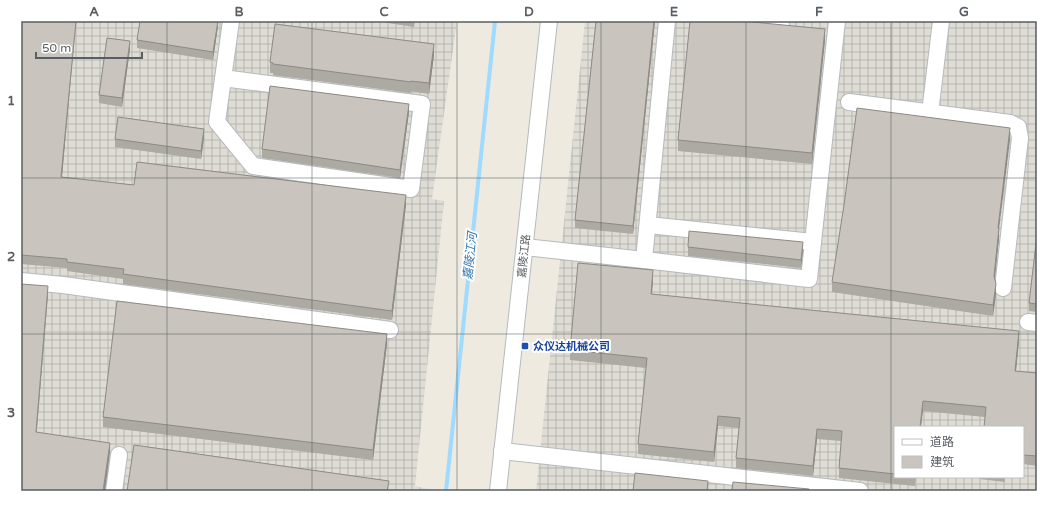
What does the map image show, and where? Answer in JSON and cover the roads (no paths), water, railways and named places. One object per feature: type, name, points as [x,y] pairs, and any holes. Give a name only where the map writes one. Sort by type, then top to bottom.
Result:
[{"type":"street","points":[[223,78],[422,104],[411,189],[253,166],[217,122],[223,78],[231,21]]},
{"type":"street","name":"嘉陵江路","points":[[498,491],[549,21]]},
{"type":"street","points":[[644,260],[667,21]]},
{"type":"street","points":[[743,21],[798,27]]},
{"type":"street","points":[[930,113],[941,21]]},
{"type":"street","points":[[524,247],[809,279],[832,27]]},
{"type":"street","points":[[849,102],[1010,123],[1018,126],[1020,138],[1003,288]]},
{"type":"street","points":[[648,225],[813,242]]},
{"type":"street","points":[[21,281],[63,285],[390,330]]},
{"type":"street","points":[[502,451],[860,491]]},
{"type":"street","points":[[114,491],[118,455]]},
{"type":"waterway","name":"嘉陵江河","points":[[446,491],[495,21]]},
{"type":"place","name":"众仪达机械公司","points":[[525,346]]}]
